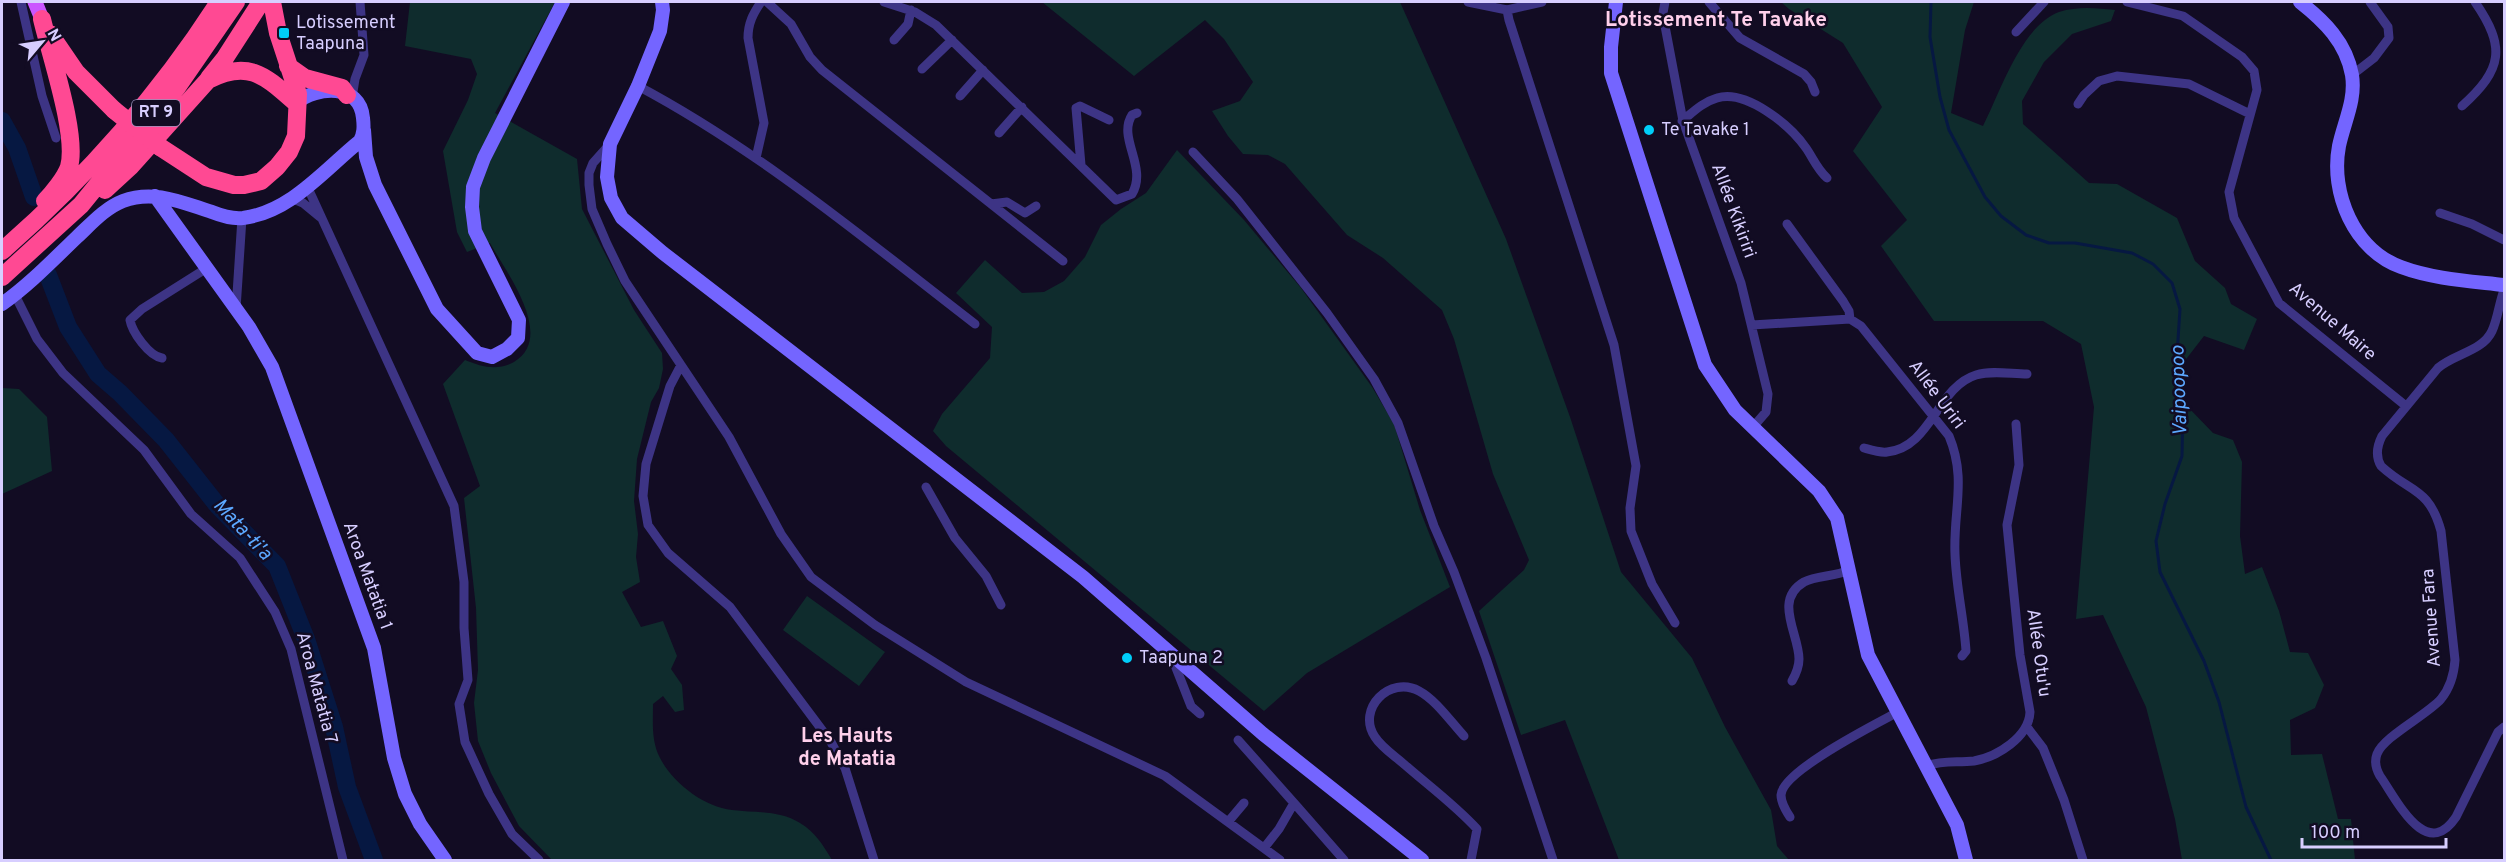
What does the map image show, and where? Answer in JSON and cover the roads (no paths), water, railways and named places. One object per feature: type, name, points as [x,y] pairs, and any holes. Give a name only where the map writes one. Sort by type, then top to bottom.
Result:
[{"type":"highway","name":"RT 9","points":[[50,202],[128,127],[180,59],[219,2]]},
{"type":"highway","name":"RT 9","points":[[2,277],[74,211],[178,86],[236,2]]},
{"type":"highway","points":[[74,211],[110,186],[130,167],[208,80],[261,2]]},
{"type":"highway","points":[[42,19],[55,43],[89,86],[114,110],[160,147],[206,177],[234,185],[261,181],[289,152],[296,135],[298,94],[278,33],[272,2]]},
{"type":"highway","points":[[3,249],[50,202],[69,167],[70,147],[65,115],[42,19]]},
{"type":"highway","points":[[288,66],[305,78],[342,88],[350,96]]},
{"type":"highway","points":[[208,80],[228,71],[250,70],[268,79],[296,102]]},
{"type":"highway","points":[[65,115],[72,99],[89,86]]},
{"type":"main road","points":[[36,2],[42,19]]},
{"type":"main road","points":[[296,102],[328,89],[350,96],[363,113],[366,156],[375,185],[438,309],[458,335],[477,353],[492,357],[507,350],[518,338],[519,320],[476,231],[472,207],[473,187],[484,158],[563,2]]},
{"type":"main road","points":[[662,2],[663,19],[660,31],[638,86],[610,144],[608,188],[614,205],[629,224],[1073,569],[1256,728],[1422,861]]},
{"type":"main road","points":[[1616,2],[1611,47],[1611,73],[1705,365],[1735,410],[1819,491],[1837,518],[1868,655],[1957,825],[1964,860]]},
{"type":"main road","points":[[2300,2],[2334,32],[2346,54],[2352,75],[2353,92],[2339,147],[2338,175],[2340,198],[2350,222],[2370,248],[2398,267],[2505,288]]},
{"type":"main road","points":[[2,304],[15,295],[111,206],[135,197],[155,196],[219,215],[242,218],[273,209],[307,186],[360,141],[364,130]]},
{"type":"main road","name":"Aroa Matatia 1","points":[[155,196],[262,347],[279,382],[374,648],[394,758],[405,794],[420,824],[445,861]]},
{"type":"street","points":[[21,2],[42,96],[56,138]]},
{"type":"street","points":[[350,96],[364,55],[360,2]]},
{"type":"street","points":[[756,158],[763,137],[764,123],[748,38],[748,27],[761,2]]},
{"type":"street","points":[[767,2],[791,24],[810,57],[822,70],[1063,261]]},
{"type":"street","points":[[885,2],[911,10],[927,19],[952,40],[1116,200],[1132,194],[1138,177],[1127,127],[1132,115],[1137,113]]},
{"type":"street","points":[[1468,2],[1507,10],[1542,2]]},
{"type":"street","name":"Allée Kikiriri","points":[[1665,2],[1663,13],[1682,121],[1726,239],[1752,325],[1768,404],[1766,412],[1753,427]]},
{"type":"street","points":[[1709,2],[1740,38],[1804,74],[1811,82],[1815,92]]},
{"type":"street","points":[[2016,32],[2044,2]]},
{"type":"street","name":"Avenue Maire","points":[[2127,2],[2183,16],[2243,58],[2254,71],[2257,90],[2232,178],[2229,199],[2234,218],[2280,304],[2406,406]]},
{"type":"street","points":[[2352,75],[2374,58],[2389,38],[2388,27],[2370,2]]},
{"type":"street","points":[[2462,106],[2490,73],[2497,50],[2495,37],[2475,2]]},
{"type":"street","points":[[894,40],[908,24],[911,10]]},
{"type":"street","points":[[1507,10],[1513,37],[1616,351],[1636,466],[1630,508],[1631,531],[1652,584],[1675,623]]},
{"type":"street","points":[[922,69],[952,40]]},
{"type":"street","points":[[960,96],[983,70]]},
{"type":"street","points":[[2078,104],[2099,81],[2117,76],[2189,84],[2250,114]]},
{"type":"street","points":[[638,86],[756,158],[848,225],[975,324]]},
{"type":"street","points":[[1682,121],[1705,102],[1719,97],[1742,98],[1778,119],[1793,132],[1806,148],[1818,170],[1827,178]]},
{"type":"street","points":[[1081,165],[1076,108],[1080,105],[1109,120]]},
{"type":"street","points":[[999,133],[1022,107]]},
{"type":"street","points":[[610,144],[593,163],[589,173],[589,195],[592,209],[626,281],[744,462],[788,546],[807,573],[875,625],[954,675],[1000,699],[1152,769],[1280,861]]},
{"type":"street","points":[[1193,152],[1236,199],[1327,313],[1374,379],[1398,423],[1434,526],[1486,658],[1553,861]]},
{"type":"street","points":[[307,186],[326,223],[454,506],[464,582],[464,628],[468,680],[459,704],[465,742],[489,794],[512,834],[539,861]]},
{"type":"street","points":[[291,198],[311,209],[326,223]]},
{"type":"street","points":[[991,204],[1007,202],[1025,213],[1036,206]]},
{"type":"street","points":[[2440,213],[2472,224],[2505,240]]},
{"type":"street","points":[[236,309],[242,218]]},
{"type":"street","name":"Allée Uriri","points":[[1787,224],[1844,301],[1850,319],[1861,326],[1949,436],[1956,453],[1960,475],[1955,555],[1966,651],[1962,656]]},
{"type":"street","points":[[162,358],[152,354],[132,327],[130,320],[142,309],[207,268]]},
{"type":"street","name":"Avenue Fara","points":[[2505,288],[2488,338],[2447,360],[2438,368],[2380,441],[2378,461],[2388,473],[2427,499],[2437,517],[2441,531],[2455,660],[2452,681],[2442,698],[2384,744],[2377,754],[2376,768],[2418,830],[2432,834],[2451,824],[2456,817],[2498,732],[2505,727]]},
{"type":"street","name":"Aroa Matatia 7","points":[[15,295],[37,339],[63,373],[144,450],[192,514],[240,558],[275,612],[291,649],[343,861]]},
{"type":"street","points":[[1752,325],[1850,319]]},
{"type":"street","points":[[681,365],[670,386],[646,464],[643,496],[648,525],[669,554],[715,591],[737,615],[831,742],[845,768],[874,861]]},
{"type":"street","points":[[1864,448],[1885,452],[1896,450],[1917,436],[1951,393],[1973,376],[1997,373],[2027,374]]},
{"type":"street","name":"Allée Otu'u","points":[[2016,424],[2019,465],[2011,509],[2007,515],[2007,525],[2020,655],[2030,712],[2027,727]]},
{"type":"street","points":[[926,487],[955,538],[986,576],[1001,605]]},
{"type":"street","points":[[1792,681],[1799,661],[1788,611],[1792,596],[1804,582],[1849,570]]},
{"type":"street","points":[[1170,653],[1191,706],[1200,714]]},
{"type":"street","points":[[1464,736],[1419,691],[1402,688],[1386,690],[1377,698],[1370,710],[1371,728],[1383,746],[1477,829],[1471,861]]},
{"type":"street","points":[[1790,817],[1780,797],[1783,788],[1789,782],[1814,759],[1898,712]]},
{"type":"street","points":[[1927,766],[1939,762],[1974,761],[1986,757],[2013,742],[2027,727],[2043,748],[2064,800],[2083,861]]},
{"type":"street","points":[[1238,740],[1344,861]]},
{"type":"street","points":[[1228,822],[1244,803]]},
{"type":"street","points":[[1264,848],[1279,829],[1294,803]]},
{"type":"waterway","name":"Vaipoopoo","points":[[1931,2],[1930,37],[1940,97],[1949,130],[1985,197],[2001,216],[2026,235],[2049,243],[2075,243],[2132,253],[2153,264],[2172,283],[2180,309],[2176,371],[2183,404],[2182,456],[2165,504],[2156,541],[2160,572],[2204,661],[2219,702],[2246,807],[2271,860]]},
{"type":"waterway","name":"Mata-ti'a","points":[[2,121],[17,148],[34,197]]},
{"type":"waterway","name":"Mata-ti'a","points":[[48,275],[68,327],[98,374],[166,440],[218,506],[277,566],[306,639],[334,727],[347,787],[374,860]]},
{"type":"place","name":"Lotissement Taapuna","points":[[284,33]]},
{"type":"place","name":"Te Tavake 1","points":[[1649,130]]},
{"type":"place","name":"Taapuna 2","points":[[1127,658]]},
{"type":"district","name":"Lotissement Te Tavake","points":[[1716,20]]},
{"type":"district","name":"Les Hauts de Matatia","points":[[847,748]]}]
